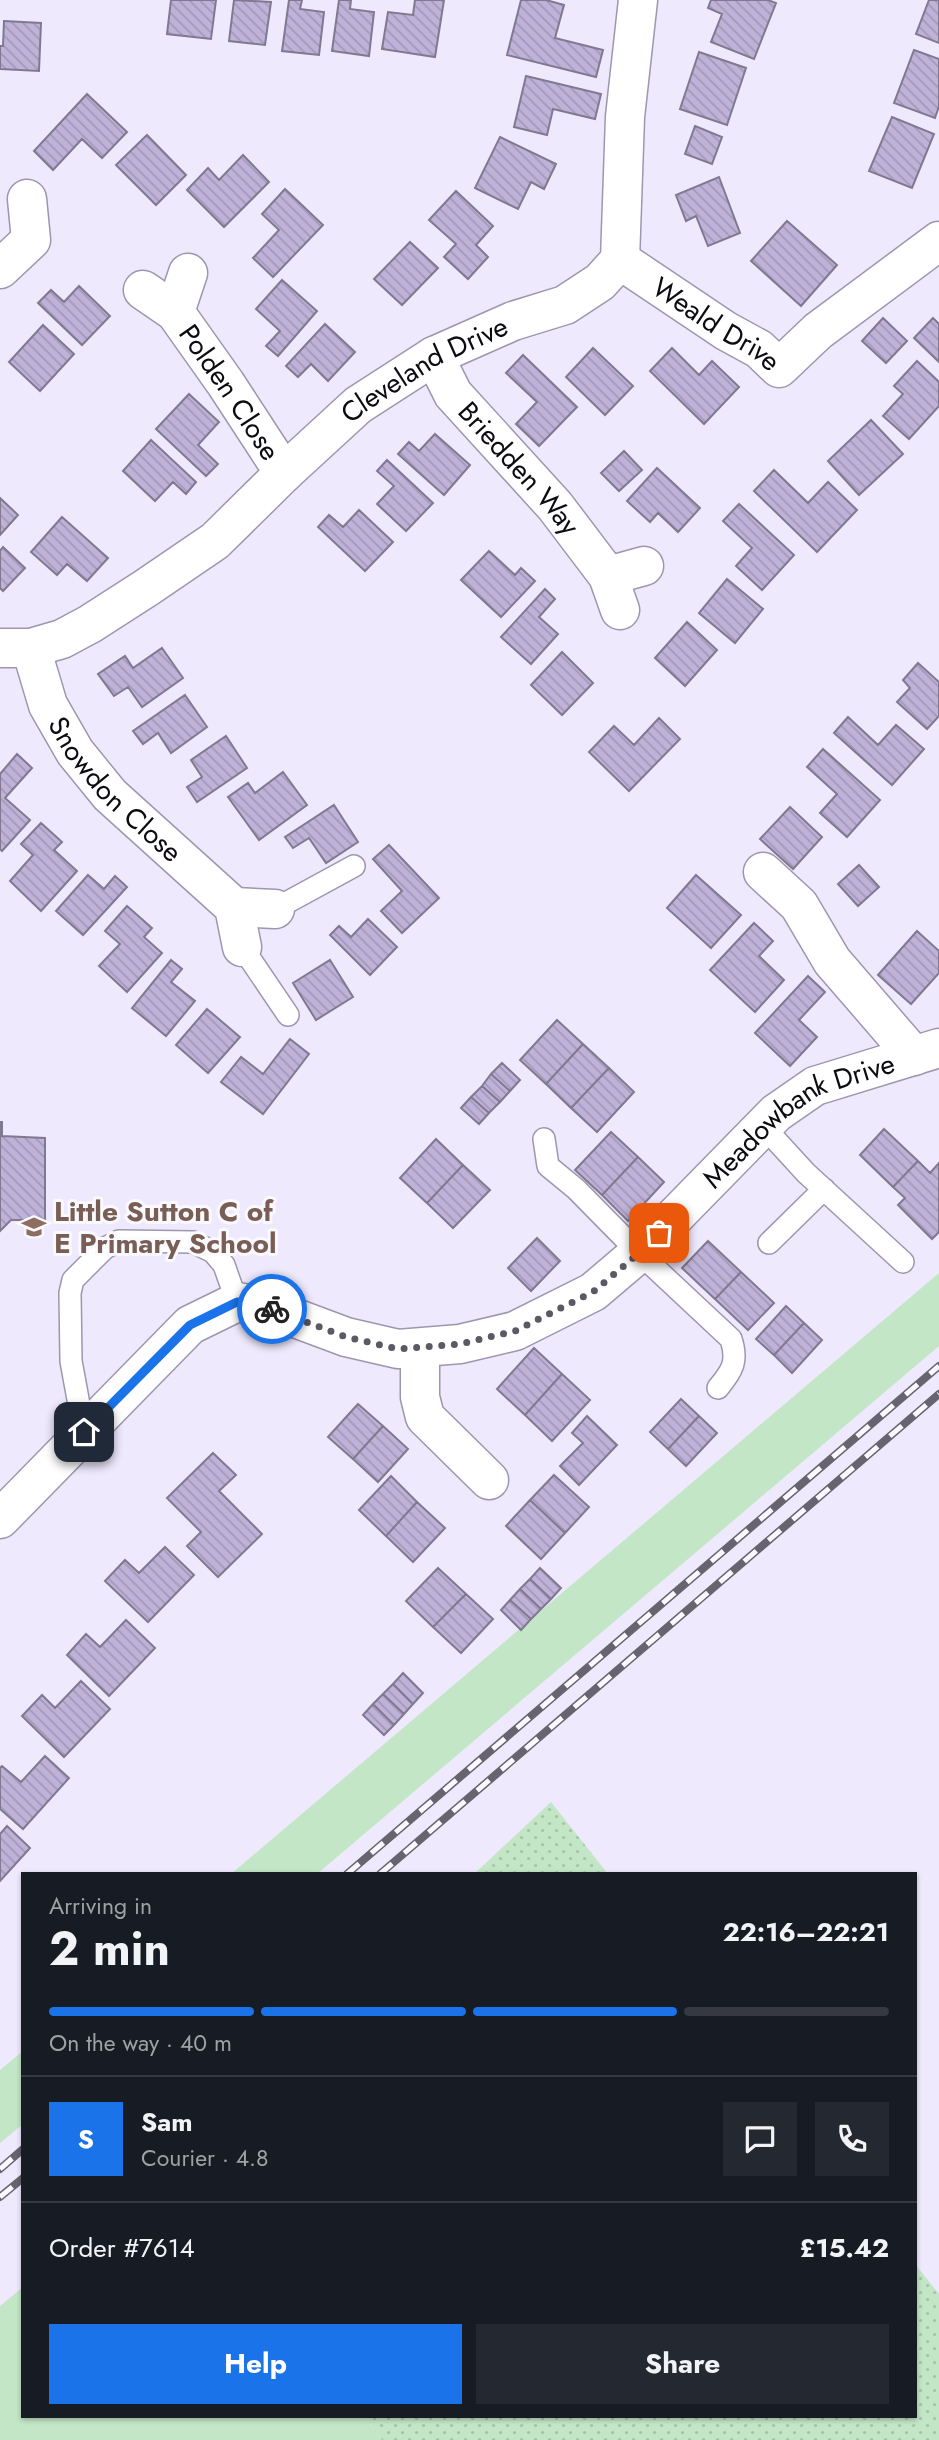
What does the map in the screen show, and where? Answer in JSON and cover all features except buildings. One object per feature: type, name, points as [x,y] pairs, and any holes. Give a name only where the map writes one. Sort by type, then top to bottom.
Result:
[{"type":"street","points":[[620,260],[625,117],[638,0]]},
{"type":"street","points":[[0,269],[46,240],[27,199]]},
{"type":"street","name":"Weald Drive","points":[[620,260],[726,331],[759,349],[779,368],[818,331],[939,241]]},
{"type":"street","name":"Cleveland Drive","points":[[16,648],[62,639],[146,589],[215,541],[358,405],[435,356],[513,321],[565,304],[600,282],[620,260]]},
{"type":"street","name":"Polden Close","points":[[175,312],[188,273]]},
{"type":"street","name":"Polden Close","points":[[143,290],[175,312],[284,473]]},
{"type":"street","name":"Briedden Way","points":[[435,356],[453,394],[555,506],[614,593],[644,566]]},
{"type":"street","name":"Snowdon Close","points":[[16,648],[75,752],[110,795],[234,907]]},
{"type":"street","points":[[763,872],[799,905],[832,961],[927,1052]]},
{"type":"street","points":[[243,947],[234,907],[275,909]]},
{"type":"street","name":"Meadowbank Drive","points":[[237,1302],[263,1306],[346,1337],[398,1349],[460,1344],[515,1331],[593,1292],[639,1253],[776,1113],[815,1086],[927,1052]]},
{"type":"street","points":[[0,1519],[190,1325],[237,1302]]},
{"type":"street","points":[[421,1348],[420,1397],[425,1417],[489,1480]]},
{"type":"lane","points":[[275,909],[354,866]]},
{"type":"lane","points":[[243,947],[288,1015]]},
{"type":"lane","points":[[763,1126],[806,1173],[903,1262]]},
{"type":"lane","points":[[544,1139],[548,1166],[576,1189],[639,1253],[731,1339],[736,1354],[730,1374],[718,1388]]},
{"type":"lane","points":[[769,1243],[824,1189]]},
{"type":"lane","points":[[84,1432],[71,1362],[70,1293],[74,1280],[105,1248],[119,1241],[193,1242],[213,1252],[224,1265],[237,1302]]},
{"type":"green space","points":[[939,1273],[939,1346],[319,1872],[233,1872]]},
{"type":"green space","points":[[551,1802],[606,1872],[476,1872]]},
{"type":"green space","points":[[21,2053],[21,2126],[0,2143],[0,2070]]},
{"type":"green space","points":[[917,2266],[939,2294],[939,2440],[382,2440],[365,2418],[917,2418]]},
{"type":"green space","points":[[21,2289],[21,2418],[365,2418],[382,2440],[0,2440],[0,2306]]},
{"type":"railway","points":[[349,1872],[939,1366]]},
{"type":"railway","points":[[382,1872],[939,1394]]},
{"type":"railway","points":[[0,2169],[21,2151]]},
{"type":"railway","points":[[0,2197],[21,2180]]},
{"type":"way so far","points":[[272,1309],[346,1337],[398,1349],[460,1344],[515,1331],[593,1292],[659,1233]]},
{"type":"place","name":"Little Sutton C of E Primary School","points":[[34,1227]]},
{"type":"route","points":[[84,1432],[190,1325],[237,1302],[272,1309]]}]
